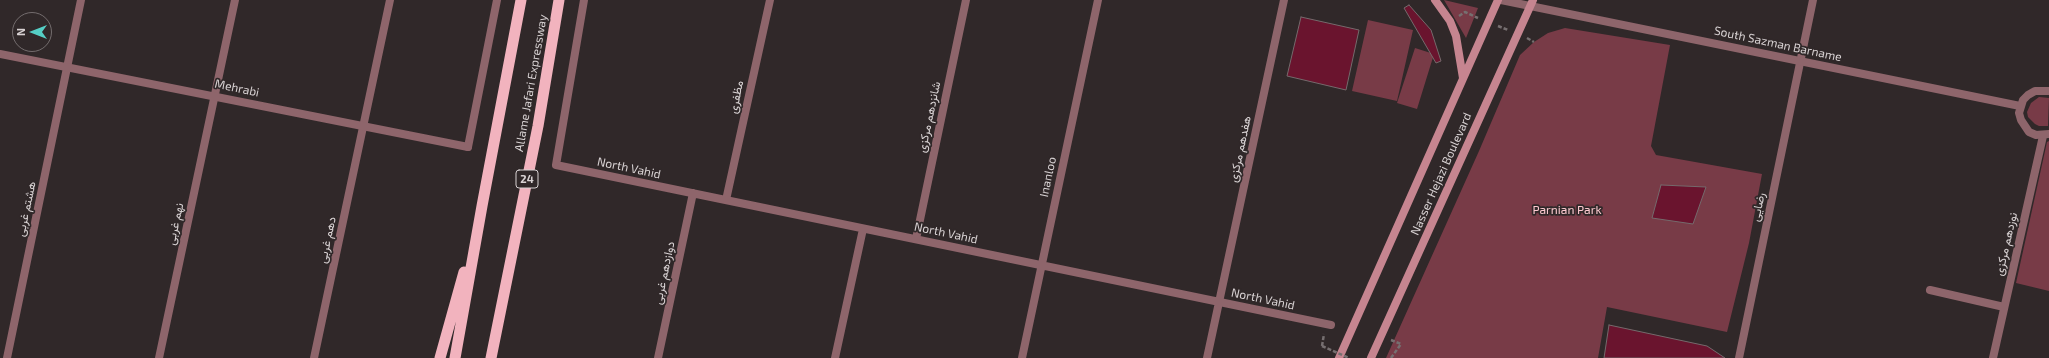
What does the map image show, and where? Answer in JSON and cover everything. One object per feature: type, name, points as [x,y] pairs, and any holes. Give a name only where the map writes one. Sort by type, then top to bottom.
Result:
[{"type":"highway","name":"Allame Jafari Expressway","points":[[455,358],[521,0]]},
{"type":"highway","name":"Allame Jafari Expressway","points":[[492,358],[538,126],[559,0]]},
{"type":"highway","points":[[440,358],[482,206]]},
{"type":"main road","points":[[1435,0],[1450,21],[1456,36],[1463,78]]},
{"type":"main road","name":"Nasser Hejazi Boulevard","points":[[1339,358],[1463,78],[1500,0]]},
{"type":"main road","name":"Nasser Hejazi Boulevard","points":[[1371,358],[1532,3]]},
{"type":"street","name":"هشتم غربی","points":[[7,358],[81,0]]},
{"type":"street","name":"نهم غربی","points":[[159,358],[235,0]]},
{"type":"street","name":"دهم غربی","points":[[314,358],[390,0]]},
{"type":"street","name":"Mehrabi","points":[[0,54],[68,66],[363,127],[468,147],[497,0]]},
{"type":"street","name":"North Vahid","points":[[584,0],[556,165],[1332,325]]},
{"type":"street","name":"مظفری","points":[[726,200],[770,0]]},
{"type":"street","name":"شانزدهم مرکزی","points":[[916,240],[966,0]]},
{"type":"street","name":"Inanloo","points":[[1022,358],[1098,0]]},
{"type":"street","name":"هفدهم مرکزی","points":[[1207,358],[1284,0]]},
{"type":"street","name":"South Sazman Barname","points":[[1500,0],[1532,3],[2020,106]]},
{"type":"street","name":"رضایی","points":[[1739,358],[1813,0]]},
{"type":"street","points":[[2046,135],[2036,135],[2024,127],[2021,120],[2020,106],[2028,94],[2035,91],[2049,90]]},
{"type":"street","name":"نوزدهم مرکزی","points":[[1993,358],[2046,135]]},
{"type":"street","name":"دوازدهم غربی","points":[[658,358],[693,193]]},
{"type":"street","points":[[835,358],[863,229]]},
{"type":"street","points":[[1930,290],[2004,307]]},
{"type":"path","points":[[1322,340],[1322,346],[1348,358]]},
{"type":"path","points":[[1391,358],[1401,344]]},
{"type":"green space","points":[[1444,0],[1478,8],[1466,38]]},
{"type":"green space","points":[[1368,20],[1413,30],[1397,101],[1352,91]]},
{"type":"green space","name":"Parnian Park","points":[[1565,28],[1670,45],[1651,146],[1656,155],[1762,174],[1749,243],[1727,332],[1607,307],[1598,358],[1386,358],[1479,151],[1520,55],[1534,42],[1548,33]]},
{"type":"green space","points":[[1415,48],[1434,54],[1417,109],[1397,103]]},
{"type":"green space","points":[[2039,97],[2049,98],[2048,126],[2039,126],[2028,117],[2027,112],[2031,103]]},
{"type":"green space","points":[[2049,141],[2049,291],[2016,283],[2047,142]]},
{"type":"building","points":[[1409,5],[1431,30],[1441,61],[1436,63],[1404,8]]},
{"type":"building","points":[[1301,17],[1359,30],[1346,90],[1287,76]]},
{"type":"building","points":[[1661,185],[1706,187],[1693,224],[1652,218]]},
{"type":"building","points":[[1609,325],[1707,346],[1725,358],[1604,358]]}]
